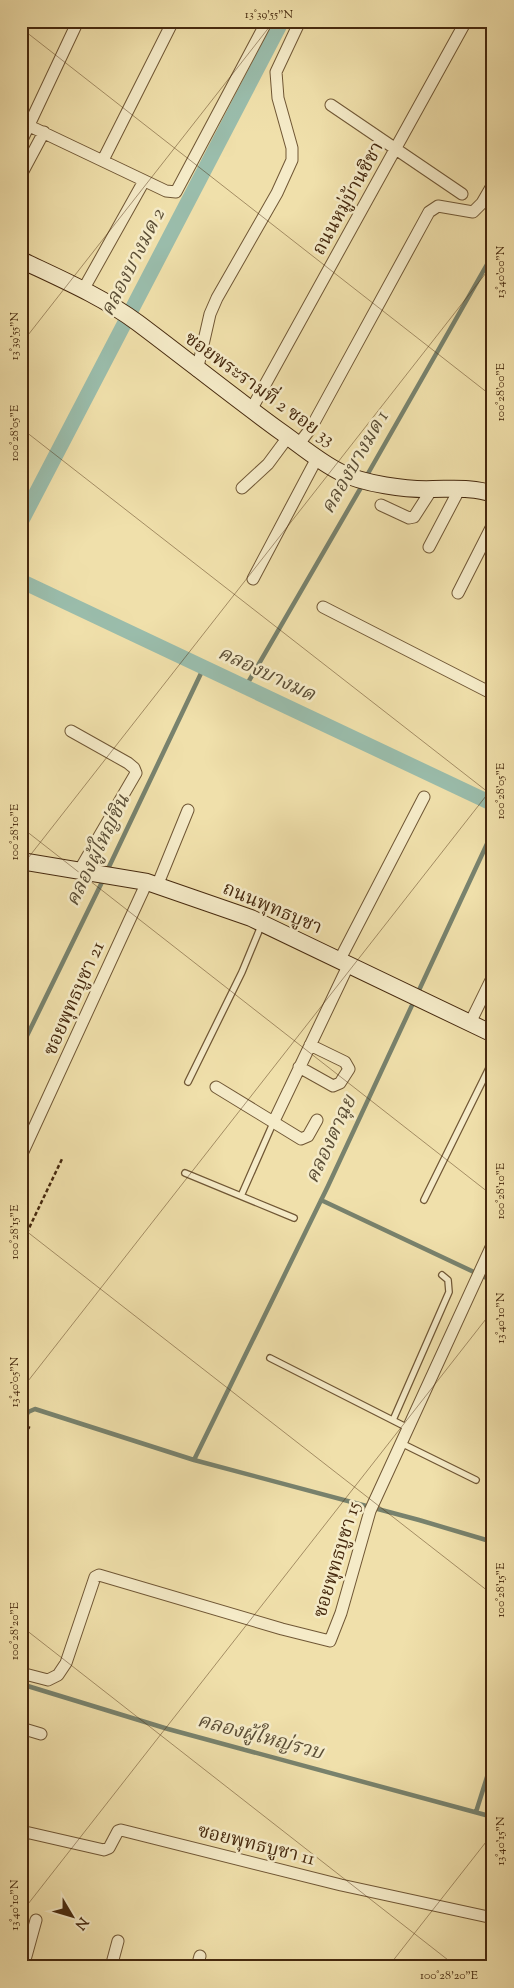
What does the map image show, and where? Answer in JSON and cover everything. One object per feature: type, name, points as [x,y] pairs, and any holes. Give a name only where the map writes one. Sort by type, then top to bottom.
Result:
[{"type":"street","points":[[21,142],[25,124],[78,21]]},
{"type":"street","points":[[103,160],[173,21]]},
{"type":"street","points":[[25,124],[171,193],[179,189],[267,21]]},
{"type":"street","points":[[197,370],[210,314],[217,298],[277,193],[292,160],[292,148],[277,92],[276,72],[300,21]]},
{"type":"street","name":"ถนนหมู่บ้านชิชา","points":[[251,410],[262,394],[466,21]]},
{"type":"street","points":[[331,105],[397,148],[462,194]]},
{"type":"street","points":[[21,175],[44,132]]},
{"type":"street","points":[[83,290],[144,181]]},
{"type":"street","points":[[242,488],[310,428],[429,212],[438,206],[473,212],[482,203],[493,184]]},
{"type":"street","name":"ซอยพระรามที่ 2 ซอย 33","points":[[21,260],[83,290],[137,322],[251,410],[341,473],[355,478],[413,489],[460,488],[483,490],[493,494]]},
{"type":"street","points":[[253,579],[317,458]]},
{"type":"street","points":[[429,547],[460,488]]},
{"type":"street","points":[[381,505],[409,518],[414,518],[432,490]]},
{"type":"street","points":[[458,592],[493,524]]},
{"type":"street","points":[[323,607],[493,694]]},
{"type":"street","points":[[71,731],[128,764],[134,768],[136,773],[86,872]]},
{"type":"street","points":[[274,1121],[310,1045],[344,964],[424,797]]},
{"type":"street","name":"ซอยพุทธบูชา 21","points":[[21,1156],[188,810]]},
{"type":"street","name":"ถนนพุทธบูชา","points":[[21,861],[152,884],[262,924],[493,1034]]},
{"type":"street","points":[[470,1023],[493,976]]},
{"type":"street","points":[[299,1067],[333,1086],[340,1083],[350,1069],[345,1062],[310,1045]]},
{"type":"street","points":[[216,1087],[305,1139],[317,1120]]},
{"type":"street","name":"ซอยพุทธบูชา 15","points":[[21,1672],[48,1680],[58,1676],[66,1663],[94,1577],[99,1575],[256,1622],[330,1641],[341,1613],[370,1511],[493,1243]]},
{"type":"street","points":[[21,1728],[41,1734]]},
{"type":"street","name":"ซอยพุทธบูชา 11","points":[[24,1832],[104,1850],[109,1848],[118,1831],[122,1830],[341,1886],[493,1918]]},
{"type":"street","points":[[24,1967],[36,1920]]},
{"type":"street","points":[[111,1967],[118,1941]]},
{"type":"lane","points":[[188,1082],[242,972],[262,924]]},
{"type":"lane","points":[[424,1200],[493,1060]]},
{"type":"lane","points":[[241,1196],[274,1121]]},
{"type":"lane","points":[[185,1173],[294,1218]]},
{"type":"lane","points":[[393,1420],[449,1292],[448,1280],[442,1274]]},
{"type":"lane","points":[[270,1358],[408,1428]]},
{"type":"lane","points":[[401,1443],[476,1480]]},
{"type":"lane","points":[[21,1853],[24,1832]]},
{"type":"path","points":[[21,1245],[62,1159]]},
{"type":"path","points":[[21,1424],[30,1428]]},
{"type":"waterway","name":"คลองบางมด 2","points":[[21,522],[282,21]]},
{"type":"waterway","name":"คลองบางมด 1","points":[[366,477],[493,254]]},
{"type":"waterway","name":"คลองบางมด 1","points":[[246,686],[363,484]]},
{"type":"waterway","name":"คลองบางมด","points":[[21,581],[493,804]]},
{"type":"waterway","name":"คลองผู้ใหญ่ชิน","points":[[107,871],[204,667]]},
{"type":"waterway","name":"คลองตาฉุย","points":[[194,1460],[328,1186],[493,831]]},
{"type":"waterway","name":"คลองผู้ใหญ่ชิน","points":[[21,1048],[104,878]]},
{"type":"waterway","points":[[321,1200],[493,1281]]},
{"type":"waterway","points":[[21,1427],[28,1412],[35,1409],[194,1460],[419,1520],[493,1542]]},
{"type":"waterway","name":"คลองผู้ใหญ่รวบ","points":[[21,1684],[168,1729],[493,1817]]},
{"type":"waterway","points":[[476,1812],[493,1758]]}]
